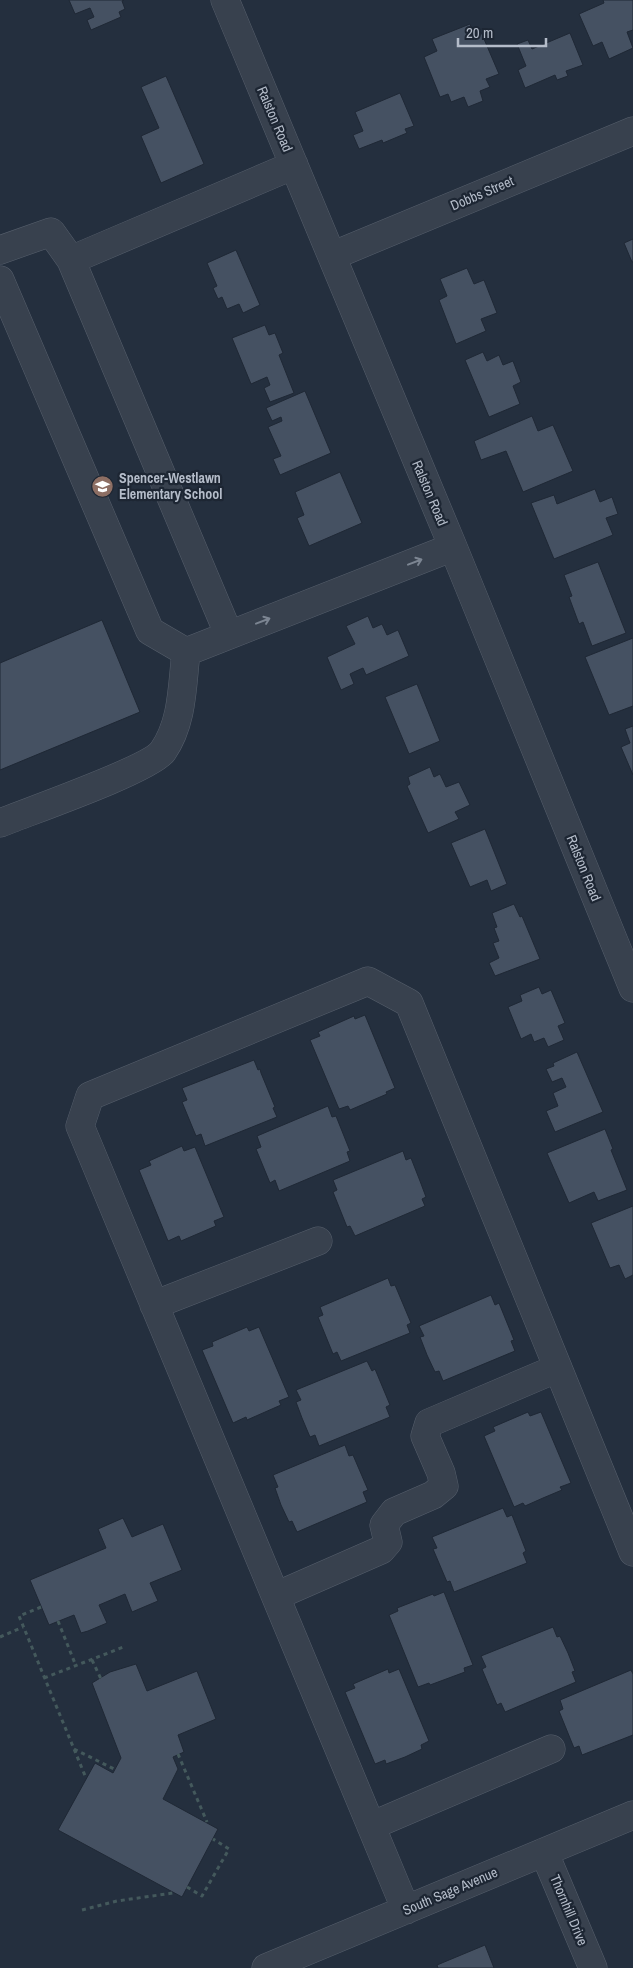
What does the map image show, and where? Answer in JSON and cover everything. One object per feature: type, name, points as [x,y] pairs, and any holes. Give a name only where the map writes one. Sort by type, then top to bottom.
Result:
[{"type":"street","name":"Ralston Road","points":[[225,0],[453,547],[633,988]]},
{"type":"street","name":"Dobbs Street","points":[[332,256],[633,131]]},
{"type":"street","points":[[71,260],[294,165]]},
{"type":"street","points":[[0,250],[51,232],[71,260],[229,635]]},
{"type":"street","points":[[0,280],[150,631],[186,652]]},
{"type":"street","points":[[186,652],[453,547]]},
{"type":"street","points":[[0,823],[132,771],[162,753],[179,717],[186,652]]},
{"type":"street","points":[[406,1910],[80,1126],[90,1096],[368,981],[409,1003],[633,1552]]},
{"type":"street","points":[[154,1306],[318,1241]]},
{"type":"street","points":[[276,1596],[381,1550],[388,1542],[384,1525],[394,1512],[433,1495],[444,1486],[425,1436],[429,1423],[558,1368]]},
{"type":"street","points":[[371,1826],[551,1749]]},
{"type":"street","name":"South Sage Avenue","points":[[266,1968],[633,1814]]},
{"type":"street","name":"Thornhill Drive","points":[[544,1852],[593,1968]]},
{"type":"path","points":[[41,1607],[19,1616],[86,1778]]},
{"type":"path","points":[[58,1621],[76,1666]]},
{"type":"path","points":[[0,1637],[23,1627]]},
{"type":"path","points":[[44,1678],[126,1646]]},
{"type":"path","points":[[92,1660],[101,1678]]},
{"type":"path","points":[[74,1749],[116,1770]]},
{"type":"path","points":[[178,1754],[207,1822]]},
{"type":"path","points":[[187,1887],[202,1896],[229,1849],[213,1839]]},
{"type":"path","points":[[82,1910],[117,1901],[173,1892]]},
{"type":"building","points":[[69,0],[124,0],[122,1],[125,9],[119,12],[121,17],[91,30],[87,20],[94,17],[90,8],[75,14]]},
{"type":"building","points":[[603,0],[633,0],[633,30],[627,32],[633,48],[609,59],[602,42],[593,46],[579,14],[604,3]]},
{"type":"building","points":[[470,24],[474,35],[481,32],[499,74],[486,79],[490,87],[480,91],[483,101],[468,107],[464,97],[451,102],[448,94],[440,97],[424,57],[437,51],[432,39]]},
{"type":"building","points":[[570,33],[583,65],[566,71],[568,76],[557,80],[555,75],[525,88],[518,70],[526,66],[517,44],[528,40],[532,49]]},
{"type":"building","points":[[166,76],[204,164],[161,183],[141,136],[159,128],[141,87]]},
{"type":"building","points":[[400,93],[414,126],[405,129],[407,133],[383,143],[382,140],[359,149],[353,135],[363,131],[355,112]]},
{"type":"building","points":[[633,239],[633,262],[632,262],[624,243]]},
{"type":"building","points":[[236,250],[260,305],[243,313],[239,304],[227,309],[222,297],[218,299],[213,288],[217,286],[207,263]]},
{"type":"building","points":[[467,268],[474,284],[484,280],[497,313],[481,319],[486,331],[456,344],[439,300],[447,296],[440,279]]},
{"type":"building","points":[[265,325],[269,335],[275,333],[283,353],[279,355],[294,393],[270,402],[264,388],[270,385],[267,377],[251,384],[232,338]]},
{"type":"building","points":[[483,352],[487,361],[499,355],[503,365],[513,361],[521,382],[513,386],[520,404],[489,417],[465,360]]},
{"type":"building","points":[[305,391],[331,453],[280,475],[273,459],[281,456],[268,427],[282,421],[281,417],[272,421],[266,408]]},
{"type":"building","points":[[532,416],[538,431],[553,425],[573,471],[523,492],[506,451],[481,460],[474,441]]},
{"type":"building","points":[[340,472],[362,523],[309,546],[297,518],[304,515],[295,492]]},
{"type":"building","points":[[595,489],[600,502],[612,497],[618,514],[606,518],[613,535],[554,559],[531,503],[554,495],[557,504]]},
{"type":"building","points":[[598,562],[626,633],[592,646],[583,622],[579,624],[569,597],[572,596],[564,575]]},
{"type":"building","points":[[368,616],[373,628],[382,624],[387,635],[398,630],[409,656],[366,675],[363,668],[350,674],[354,684],[341,690],[327,657],[355,644],[346,626]]},
{"type":"building","points":[[102,620],[140,712],[0,770],[0,663]]},
{"type":"building","points":[[633,638],[633,706],[609,715],[585,657]]},
{"type":"building","points":[[417,684],[440,741],[409,754],[385,697]]},
{"type":"building","points":[[633,726],[633,775],[621,747],[630,743],[625,729]]},
{"type":"building","points":[[430,767],[434,777],[440,774],[446,787],[459,782],[470,805],[455,812],[459,819],[428,833],[407,786],[410,784],[408,777]]},
{"type":"building","points":[[485,829],[507,884],[491,891],[487,880],[470,887],[451,843]]},
{"type":"building","points":[[514,904],[520,917],[522,916],[540,959],[495,976],[489,963],[499,958],[493,943],[499,941],[494,928],[497,927],[492,913]]},
{"type":"building","points":[[539,987],[542,994],[551,990],[565,1023],[558,1026],[564,1040],[548,1047],[544,1038],[534,1042],[531,1034],[521,1039],[508,1007],[522,1001],[520,995]]},
{"type":"building","points":[[365,1015],[395,1088],[386,1092],[387,1094],[350,1110],[348,1106],[339,1109],[310,1040],[320,1036],[318,1032],[354,1016],[355,1019]]},
{"type":"building","points":[[577,1052],[603,1112],[555,1132],[546,1111],[558,1106],[553,1093],[566,1087],[562,1078],[552,1082],[546,1069],[554,1066],[553,1063]]},
{"type":"building","points":[[254,1060],[258,1070],[260,1069],[277,1117],[205,1146],[201,1134],[196,1136],[182,1102],[187,1100],[182,1088]]},
{"type":"building","points":[[328,1106],[332,1117],[336,1116],[350,1151],[347,1152],[350,1161],[279,1191],[275,1180],[270,1183],[256,1149],[261,1147],[257,1136]]},
{"type":"building","points":[[605,1129],[627,1190],[598,1201],[594,1192],[569,1203],[547,1153]]},
{"type":"building","points":[[182,1146],[184,1151],[195,1147],[224,1217],[214,1221],[216,1226],[181,1241],[179,1236],[168,1241],[139,1170],[151,1165],[149,1161]]},
{"type":"building","points":[[403,1151],[406,1160],[411,1158],[426,1197],[422,1199],[425,1206],[355,1236],[350,1226],[347,1227],[333,1192],[337,1190],[333,1180]]},
{"type":"building","points":[[633,1206],[633,1275],[625,1279],[619,1265],[610,1268],[591,1223]]},
{"type":"building","points":[[388,1278],[391,1286],[395,1285],[411,1323],[407,1325],[410,1333],[341,1361],[337,1352],[333,1354],[318,1317],[323,1315],[320,1307]]},
{"type":"building","points":[[491,1295],[495,1305],[499,1303],[514,1340],[511,1341],[515,1351],[443,1381],[439,1371],[435,1372],[427,1355],[420,1337],[424,1336],[419,1326]]},
{"type":"building","points":[[247,1327],[249,1331],[259,1327],[289,1397],[279,1401],[281,1405],[247,1420],[246,1417],[233,1423],[202,1350],[213,1346],[212,1342]]},
{"type":"building","points":[[367,1361],[372,1371],[375,1369],[390,1405],[386,1407],[390,1417],[319,1446],[315,1435],[310,1437],[302,1418],[296,1402],[301,1400],[296,1390]]},
{"type":"building","points":[[528,1412],[530,1416],[541,1412],[571,1483],[560,1487],[562,1490],[525,1506],[523,1503],[514,1507],[484,1436],[495,1431],[493,1427]]},
{"type":"building","points":[[345,1445],[349,1456],[353,1455],[368,1490],[363,1492],[367,1502],[297,1532],[292,1521],[289,1522],[281,1505],[275,1488],[278,1487],[273,1475]]},
{"type":"building","points":[[503,1508],[507,1517],[512,1515],[526,1551],[523,1553],[527,1563],[454,1592],[450,1581],[447,1582],[433,1549],[437,1548],[432,1537]]},
{"type":"building","points":[[123,1518],[132,1537],[163,1524],[182,1570],[150,1583],[158,1601],[132,1612],[125,1594],[99,1605],[107,1623],[88,1631],[81,1633],[74,1615],[49,1625],[30,1580],[106,1548],[98,1529]]},
{"type":"building","points":[[444,1592],[473,1665],[464,1668],[465,1672],[430,1685],[429,1683],[418,1687],[389,1615],[398,1611],[397,1608],[433,1594],[434,1596]]},
{"type":"building","points":[[553,1627],[557,1637],[560,1636],[568,1653],[575,1671],[572,1672],[576,1682],[505,1712],[501,1703],[497,1705],[482,1669],[486,1667],[481,1656]]},
{"type":"building","points":[[136,1664],[147,1691],[197,1671],[216,1719],[178,1735],[184,1752],[173,1757],[178,1769],[163,1799],[218,1829],[182,1897],[58,1830],[95,1763],[113,1773],[121,1758],[92,1683],[110,1672]]},
{"type":"building","points":[[388,1669],[389,1673],[399,1669],[429,1741],[421,1745],[422,1749],[405,1757],[386,1764],[385,1760],[375,1764],[345,1692],[355,1688],[353,1684]]},
{"type":"building","points":[[631,1670],[633,1674],[633,1735],[582,1755],[579,1746],[574,1748],[559,1711],[563,1709],[560,1700]]},
{"type":"building","points":[[485,1945],[494,1968],[438,1968],[437,1965]]},
{"type":"place","name":"Spencer-Westlawn Elementary School","points":[[103,486]]}]
